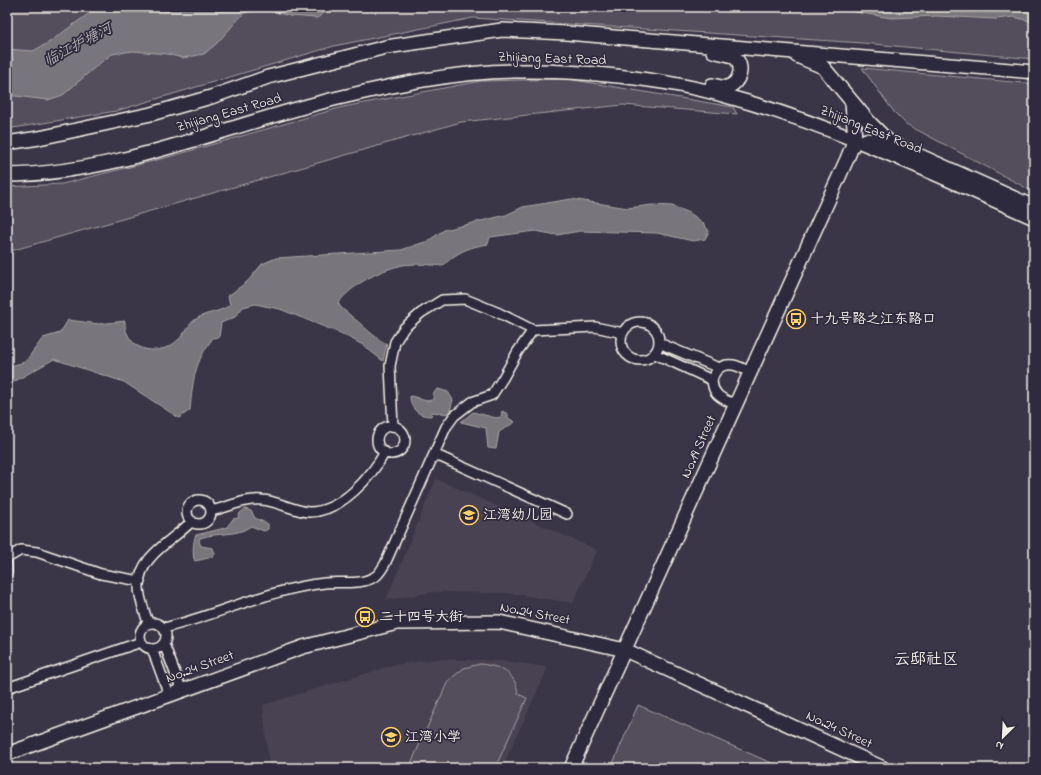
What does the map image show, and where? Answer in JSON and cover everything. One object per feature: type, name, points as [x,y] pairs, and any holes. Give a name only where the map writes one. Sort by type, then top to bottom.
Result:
[{"type":"main road","name":"Zhijiang East Road","points":[[7,142],[151,114],[268,77],[386,47],[502,30],[689,43],[1034,72]]},
{"type":"main road","points":[[632,78],[643,74],[666,76],[726,88],[735,84],[739,80],[739,65],[734,57],[689,43]]},
{"type":"main road","points":[[784,51],[822,67],[852,103],[889,142]]},
{"type":"main road","name":"Zhijiang East Road","points":[[7,175],[37,175],[112,161],[198,139],[332,100],[431,78],[513,71],[586,74],[652,80],[725,95],[855,139],[1034,218]]},
{"type":"main road","points":[[852,103],[855,139],[889,142]]},
{"type":"main road","name":"No.19 Street","points":[[571,768],[751,373],[855,139]]},
{"type":"main road","name":"Zhijiang East Road","points":[[889,142],[1034,207]]},
{"type":"main road","name":"No.24 Street","points":[[7,754],[303,646],[397,623],[500,622],[625,650],[883,768]]},
{"type":"street","points":[[393,426],[390,366],[395,342],[404,328],[421,313],[442,300],[465,299],[499,313],[533,330],[595,327],[623,333]]},
{"type":"street","points":[[645,323],[656,330],[659,343],[655,354],[644,360],[632,359],[623,351],[621,345],[623,333],[632,324],[645,323]]},
{"type":"street","points":[[164,628],[191,621],[239,603],[288,590],[326,583],[355,583],[376,576],[385,564],[446,427],[454,416],[472,402],[492,395],[518,351],[533,330]]},
{"type":"street","points":[[659,343],[719,368]]},
{"type":"street","points":[[655,354],[712,380]]},
{"type":"street","points":[[736,405],[718,396],[712,388],[712,380],[716,370],[723,366],[733,365],[751,373]]},
{"type":"street","points":[[393,426],[403,433],[404,446],[398,452],[385,452],[379,445],[378,436],[384,428],[393,426]]},
{"type":"street","points":[[211,511],[241,503],[262,500],[310,512],[333,506],[354,492],[376,468],[385,452]]},
{"type":"street","points":[[434,454],[567,514]]},
{"type":"street","points":[[194,502],[205,502],[211,511],[209,519],[203,524],[192,521],[188,511],[189,507],[194,502]]},
{"type":"street","points":[[148,623],[139,588],[141,571],[151,557],[192,521]]},
{"type":"street","points":[[7,558],[21,550],[37,552],[101,574],[140,581]]},
{"type":"street","points":[[7,566],[7,573]]},
{"type":"street","points":[[148,623],[157,623],[164,628],[167,636],[164,644],[160,647],[152,649],[144,645],[142,642],[140,633],[148,623]]},
{"type":"street","points":[[7,688],[142,642]]},
{"type":"street","points":[[164,644],[182,691]]},
{"type":"street","points":[[152,649],[169,695]]},
{"type":"shaded area","points":[[7,7],[1034,7],[1034,59],[863,43],[473,18],[334,46],[116,111],[7,129]]},
{"type":"shaded area","points":[[862,68],[1034,84],[1034,192],[906,124],[894,112]]},
{"type":"shaded area","points":[[568,79],[733,107],[737,114],[623,105],[461,122],[7,252],[7,187],[62,184],[165,158],[343,107],[481,81]]},
{"type":"shaded area","name":"江湾幼儿园","points":[[436,479],[597,550],[573,603],[508,593],[434,592],[386,600]]},
{"type":"shaded area","name":"江湾小学","points":[[437,659],[503,661],[548,667],[502,768],[269,768],[263,705],[394,665]]},
{"type":"shaded area","points":[[480,664],[494,666],[510,675],[517,686],[518,694],[527,698],[495,768],[409,768],[448,681],[464,668]]},
{"type":"shaded area","points":[[638,705],[783,768],[611,768]]},
{"type":"water","name":"临江护塘河","points":[[98,7],[150,7],[166,11],[190,7],[333,7],[317,18],[290,16],[262,9],[244,13],[217,43],[204,54],[183,58],[167,54],[133,51],[112,54],[63,95],[48,100],[7,95],[7,49],[33,51],[48,43]]},
{"type":"water","points":[[826,7],[1034,7],[1034,22],[1014,17],[996,19],[937,16],[891,18]]},
{"type":"water","points":[[571,199],[628,208],[652,205],[672,206],[690,213],[703,223],[709,231],[705,239],[693,241],[657,233],[580,231],[557,235],[535,231],[490,237],[488,244],[463,251],[443,266],[408,264],[385,270],[359,284],[338,303],[372,334],[387,344],[383,361],[363,345],[342,334],[280,309],[255,304],[243,307],[235,317],[221,323],[219,337],[213,338],[207,347],[198,364],[192,390],[190,410],[179,418],[124,382],[54,359],[10,384],[7,392],[7,367],[25,362],[43,338],[60,333],[68,320],[99,324],[125,321],[126,332],[131,340],[143,349],[158,350],[172,345],[183,335],[191,323],[196,319],[226,308],[230,305],[228,296],[248,281],[262,264],[276,258],[401,250],[428,241],[444,230],[506,215],[523,207]]},
{"type":"water","points":[[438,389],[448,392],[453,400],[449,414],[432,412],[431,416],[426,416],[422,415],[413,408],[410,401],[410,396],[429,401],[435,398],[432,394]]},
{"type":"water","points":[[502,411],[508,414],[508,418],[515,422],[499,432],[496,449],[488,448],[486,428],[461,422],[473,412],[496,418],[501,417]]},
{"type":"water","points":[[245,509],[251,511],[255,518],[268,524],[268,529],[264,531],[251,526],[239,532],[200,538],[199,541],[201,546],[213,548],[215,554],[213,557],[195,561],[193,556],[193,548],[196,535],[227,527],[233,519],[238,518],[240,513]]},
{"type":"place","name":"十九号路之江东路口","points":[[796,319]]},
{"type":"place","name":"江湾幼儿园","points":[[469,515]]},
{"type":"place","name":"二十四号大街","points":[[365,617]]},
{"type":"place","name":"江湾小学","points":[[391,737]]},
{"type":"district","name":"云邸社区","points":[[926,660]]}]
